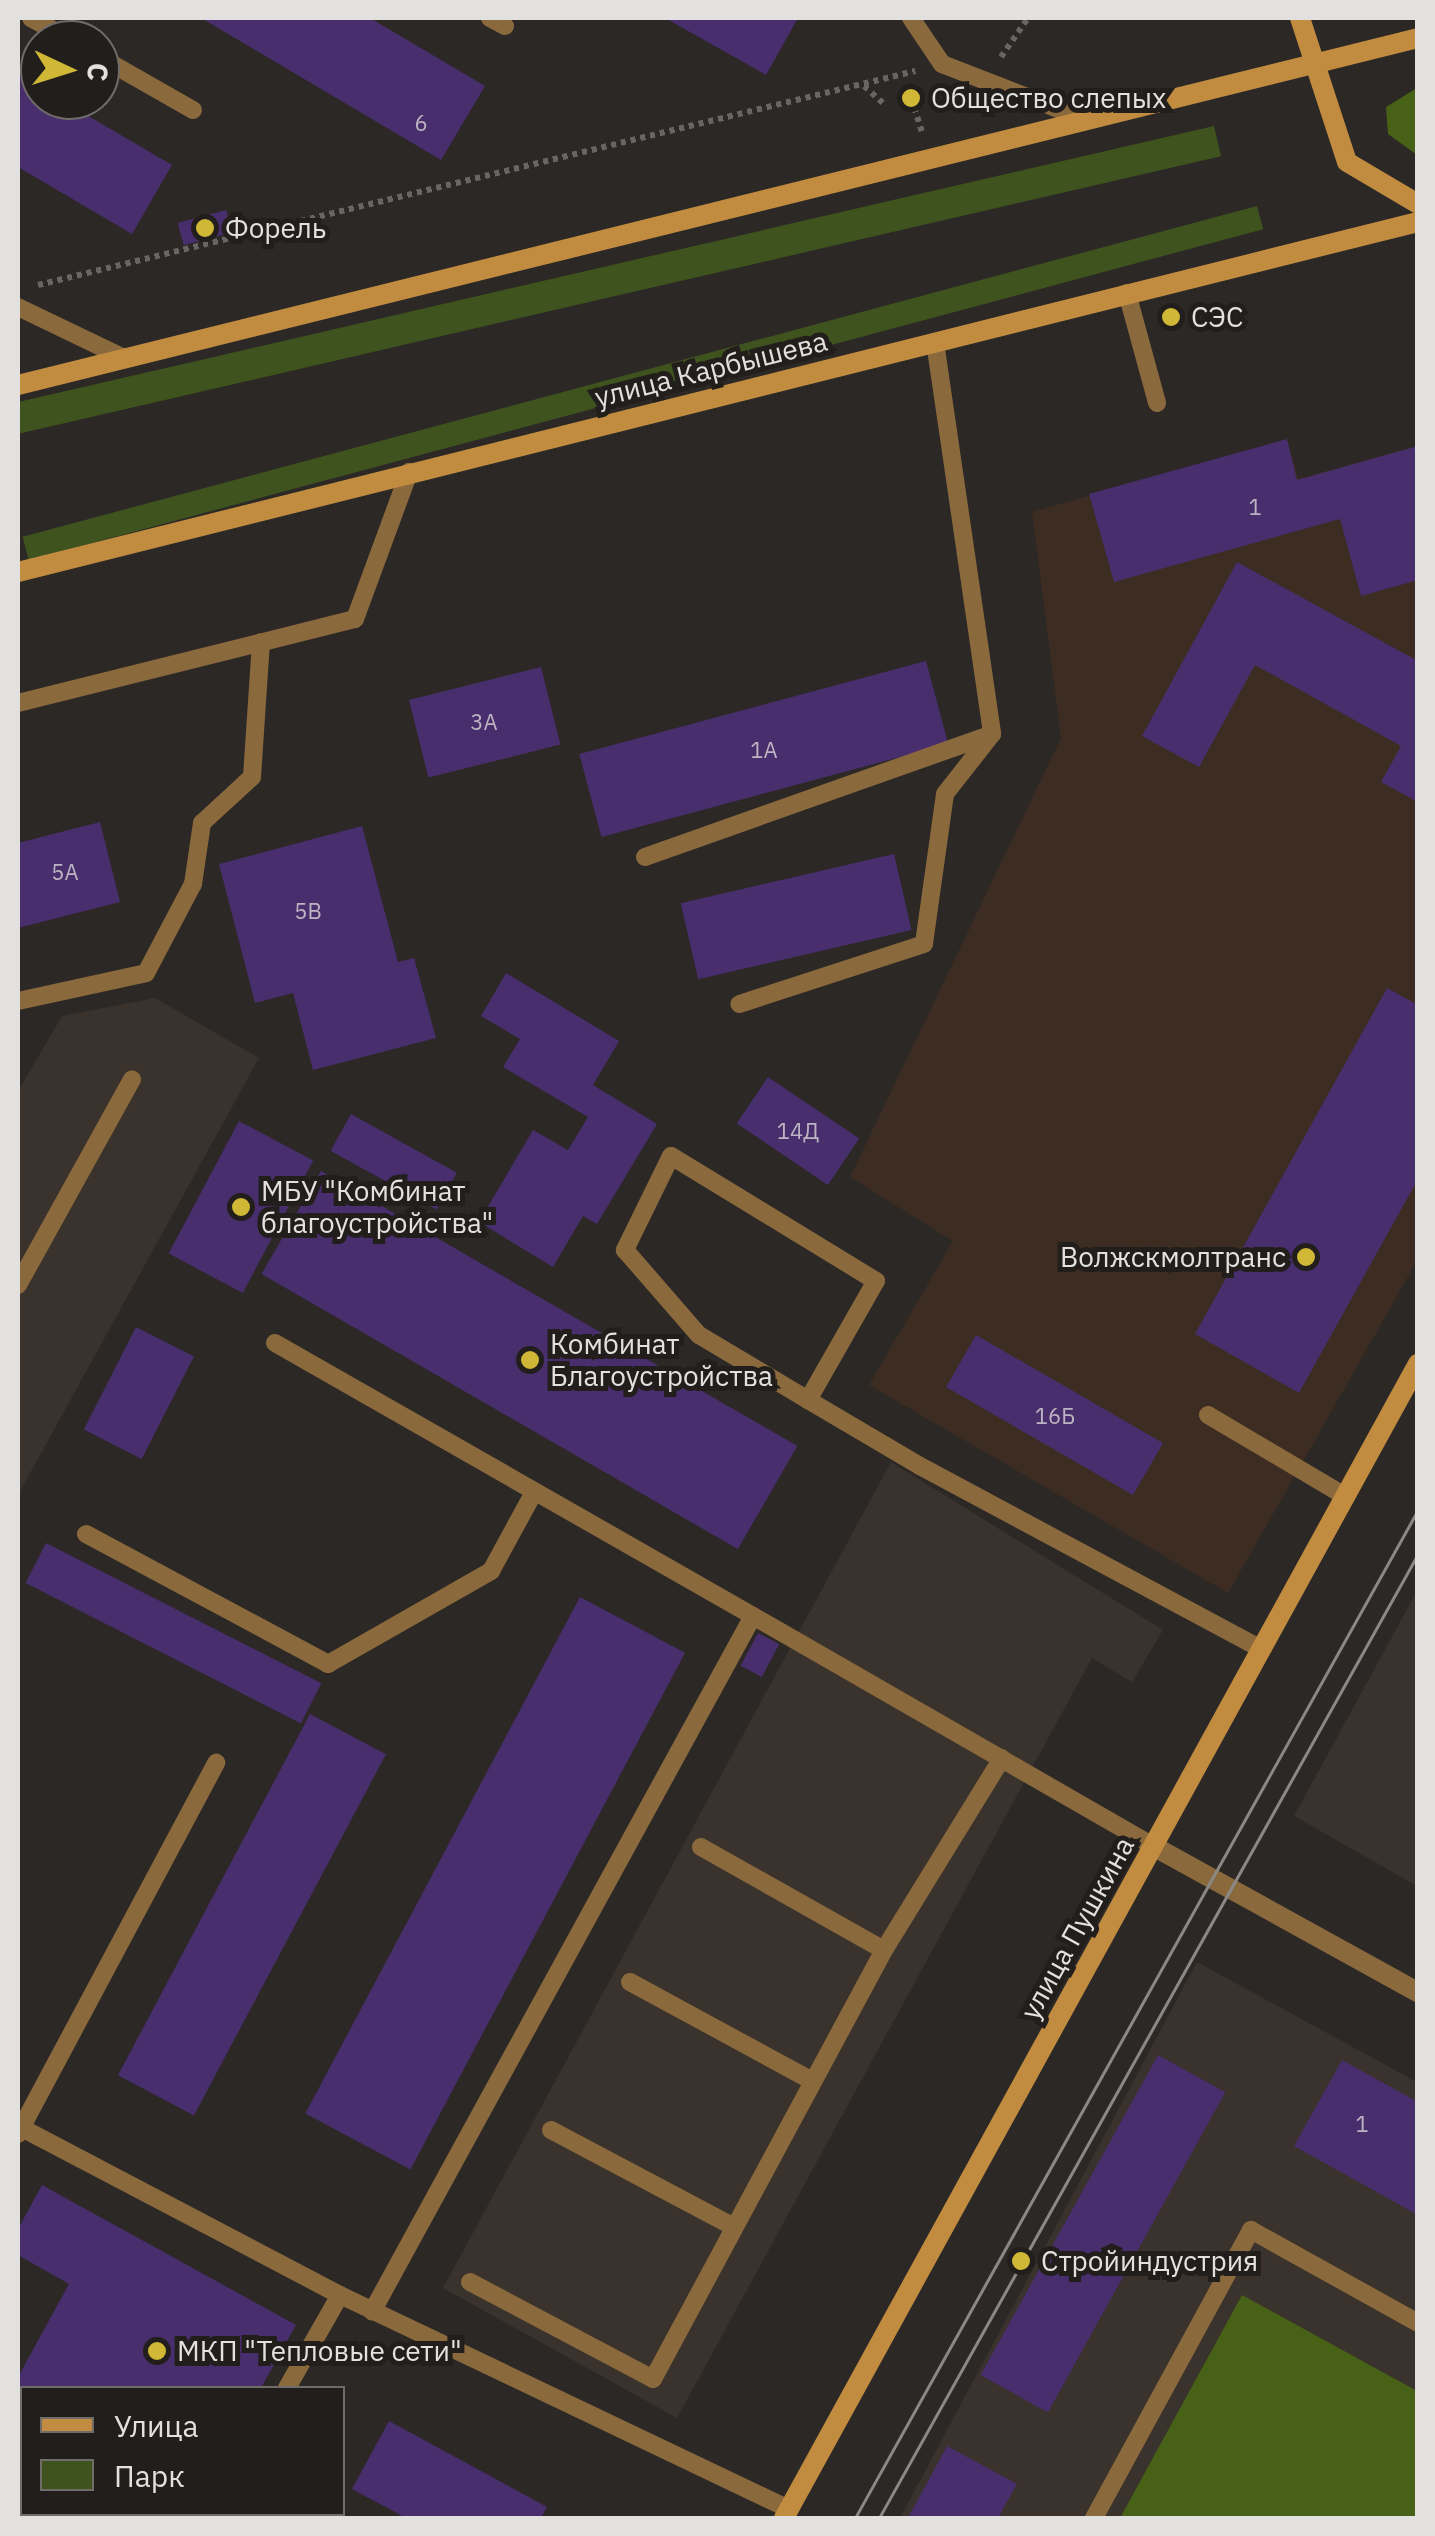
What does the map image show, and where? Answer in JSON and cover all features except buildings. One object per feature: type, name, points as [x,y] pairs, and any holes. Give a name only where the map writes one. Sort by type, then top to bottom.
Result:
[{"type":"street","points":[[1300,18],[1347,162],[1418,204]]},
{"type":"street","points":[[18,385],[1082,118],[1418,38]]},
{"type":"street","name":"улица Карбышева","points":[[18,572],[1418,222]]},
{"type":"street","name":"улица Пушкина","points":[[786,2514],[1418,1364]]},
{"type":"street","points":[[1153,1846],[1418,1992]]},
{"type":"lane","points":[[911,18],[942,64],[1082,118]]},
{"type":"lane","points":[[120,69],[192,110]]},
{"type":"lane","points":[[1126,293],[1157,403]]},
{"type":"lane","points":[[18,307],[122,358]]},
{"type":"lane","points":[[739,1004],[924,944],[945,794],[992,734],[935,342]]},
{"type":"lane","points":[[18,703],[355,619],[409,472]]},
{"type":"lane","points":[[18,1001],[146,972],[194,884],[202,823],[252,777],[261,642]]},
{"type":"lane","points":[[645,857],[992,734]]},
{"type":"lane","points":[[18,1285],[132,1079]]},
{"type":"lane","points":[[808,1400],[876,1281],[671,1156],[625,1250],[700,1335],[808,1400],[1262,1649]]},
{"type":"lane","points":[[274,1343],[1153,1846]]},
{"type":"lane","points":[[1208,1415],[1345,1496]]},
{"type":"lane","points":[[86,1534],[328,1664],[491,1572],[534,1492]]},
{"type":"lane","points":[[372,2312],[753,1616]]},
{"type":"lane","points":[[470,2282],[653,2379],[884,1950],[1002,1758]]},
{"type":"lane","points":[[216,1762],[19,2129],[372,2312],[786,2514]]},
{"type":"lane","points":[[701,1847],[884,1950]]},
{"type":"lane","points":[[630,1982],[812,2081]]},
{"type":"lane","points":[[552,2130],[732,2226]]},
{"type":"lane","points":[[1094,2518],[1251,2230],[1418,2323]]},
{"type":"lane","points":[[288,2386],[340,2294]]},
{"type":"path","points":[[18,290],[942,64],[1002,57],[1028,18]]},
{"type":"path","points":[[864,85],[885,105]]},
{"type":"shaded area","points":[[1287,439],[1298,479],[1417,446],[1417,1261],[1228,1593],[869,1385],[953,1241],[850,1177],[1061,738],[1032,512]]},
{"type":"shaded area","points":[[155,998],[259,1058],[18,1495],[18,1091],[62,1016]]},
{"type":"shaded area","points":[[891,1462],[1163,1630],[1132,1682],[1092,1658],[677,2418],[443,2288]]},
{"type":"shaded area","points":[[1417,1591],[1417,1886],[1294,1816]]},
{"type":"shaded area","points":[[1197,1962],[1417,2082],[1417,2518],[900,2518]]},
{"type":"green space","points":[[1418,88],[1417,155],[1388,134],[1386,107]]},
{"type":"green space","points":[[1214,126],[1221,156],[19,434],[18,402]]},
{"type":"green space","points":[[1257,206],[1263,229],[29,560],[23,537]]},
{"type":"green space","points":[[1242,2295],[1417,2391],[1417,2518],[1120,2518]]},
{"type":"tram line","points":[[855,2518],[1418,1510]]},
{"type":"tram line","points":[[879,2518],[1418,1554]]},
{"type":"place","name":"Общество слепых","points":[[911,98]]},
{"type":"place","name":"Форель","points":[[205,228]]},
{"type":"place","name":"СЭС","points":[[1171,317]]},
{"type":"place","name":"МБУ \"Комбинат благоустройства\"","points":[[241,1207]]},
{"type":"place","name":"Волжскмолтранс","points":[[1306,1257]]},
{"type":"place","name":"Комбинат Благоустройства","points":[[530,1360]]},
{"type":"place","name":"Стройиндустрия","points":[[1021,2261]]},
{"type":"place","name":"МКП \"Тепловые сети\"","points":[[157,2351]]}]
